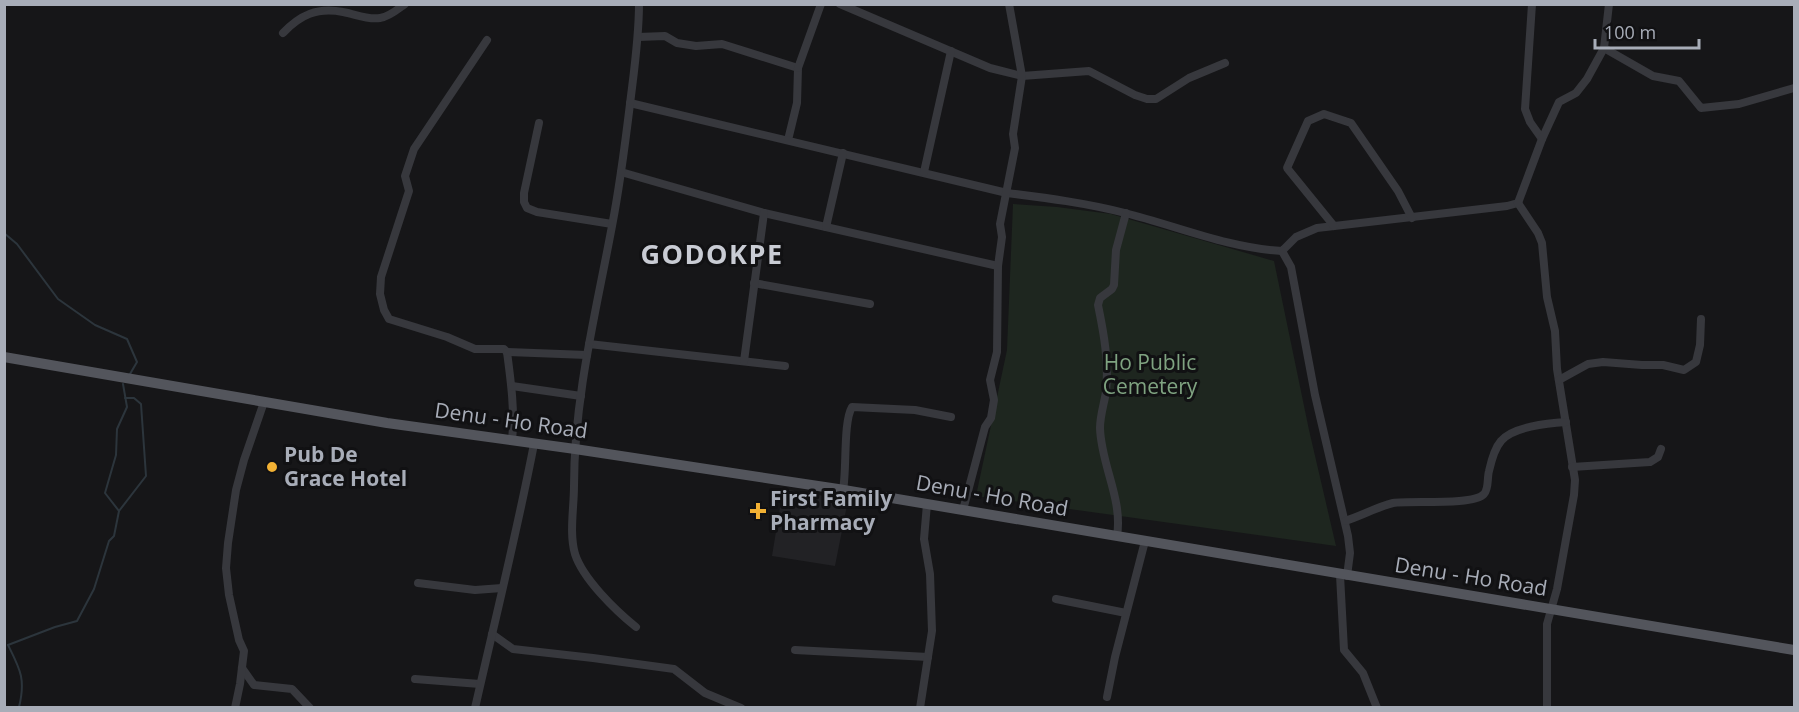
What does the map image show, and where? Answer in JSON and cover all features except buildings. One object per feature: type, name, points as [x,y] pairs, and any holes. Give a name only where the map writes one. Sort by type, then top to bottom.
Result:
[{"type":"main road","name":"Denu - Ho Road","points":[[4,357],[387,423],[843,490],[1794,650]]},
{"type":"street","points":[[283,33],[296,20],[317,12],[342,12],[360,17],[381,18],[405,4]]},
{"type":"street","points":[[636,627],[620,614],[585,572],[575,554],[573,520],[575,449],[581,396],[621,172],[638,37],[639,4]]},
{"type":"street","points":[[810,4],[817,15]]},
{"type":"street","points":[[788,140],[797,103],[798,68],[821,4]]},
{"type":"street","points":[[840,4],[854,7],[990,68],[1022,76],[1089,71],[1135,95],[1156,99],[1189,78],[1225,63]]},
{"type":"street","points":[[963,510],[986,427],[991,418],[994,400],[990,380],[997,352],[1000,224],[1015,148],[1013,134],[1022,76],[1009,4]]},
{"type":"street","points":[[1532,4],[1525,109],[1530,122],[1542,139]]},
{"type":"street","points":[[1518,203],[1542,139],[1559,102],[1576,93],[1582,86],[1604,48],[1609,5]]},
{"type":"street","points":[[638,37],[665,36],[677,43],[696,46],[722,44],[798,68]]},
{"type":"street","points":[[487,40],[414,149],[405,176],[409,191],[381,277],[380,294],[384,310],[389,319],[447,337],[475,349],[587,355]]},
{"type":"street","points":[[1604,48],[1653,76],[1679,81],[1701,108],[1739,104],[1794,88]]},
{"type":"street","points":[[924,172],[951,51]]},
{"type":"street","points":[[630,103],[1007,193],[1070,201],[1126,213],[1257,249],[1282,251],[1296,237],[1317,228],[1412,218],[1518,203]]},
{"type":"street","points":[[1334,226],[1287,168],[1308,121],[1324,114],[1351,123],[1398,191],[1412,218]]},
{"type":"street","points":[[539,123],[524,193],[527,208],[537,212],[612,224]]},
{"type":"street","points":[[826,227],[843,153]]},
{"type":"street","points":[[621,172],[764,213],[998,266]]},
{"type":"street","points":[[1518,203],[1542,243],[1547,297],[1555,331],[1559,381],[1575,480],[1574,495],[1547,624],[1546,708]]},
{"type":"street","points":[[744,361],[764,213]]},
{"type":"street","points":[[1117,536],[1118,507],[1103,452],[1100,426],[1106,393],[1106,346],[1098,304],[1100,298],[1114,285],[1116,250],[1126,213]]},
{"type":"street","points":[[1282,251],[1291,267],[1315,395],[1345,521],[1350,553],[1343,575],[1344,650],[1361,668],[1377,708]]},
{"type":"street","points":[[754,283],[870,304]]},
{"type":"street","points":[[1559,381],[1588,364],[1603,362],[1663,364],[1684,370],[1696,362],[1700,345],[1701,319]]},
{"type":"street","points":[[589,344],[785,366]]},
{"type":"street","points":[[507,352],[512,386],[514,423],[512,441]]},
{"type":"street","points":[[512,386],[581,396]]},
{"type":"street","points":[[235,708],[244,651],[233,616],[226,568],[228,543],[236,490],[264,402]]},
{"type":"street","points":[[843,490],[847,459],[846,435],[852,407],[915,410],[951,417]]},
{"type":"street","points":[[1345,521],[1392,504],[1448,502],[1479,497],[1486,490],[1489,471],[1502,439],[1538,425],[1566,422]]},
{"type":"street","points":[[475,708],[518,528],[534,444]]},
{"type":"street","points":[[1572,467],[1650,462],[1658,458],[1661,449]]},
{"type":"street","points":[[920,708],[932,631],[930,574],[924,539],[927,504]]},
{"type":"street","points":[[1107,697],[1145,541]]},
{"type":"street","points":[[418,583],[475,590],[502,588]]},
{"type":"street","points":[[1056,599],[1126,613]]},
{"type":"street","points":[[492,634],[513,649],[593,657],[674,669],[705,693],[741,708]]},
{"type":"street","points":[[795,650],[928,657]]},
{"type":"street","points":[[242,668],[254,684],[292,689],[310,708]]},
{"type":"street","points":[[415,679],[480,684]]},
{"type":"shaded area","points":[[783,489],[848,500],[835,566],[772,556]]},
{"type":"green space","name":"Ho Public Cemetery","points":[[1013,204],[1111,214],[1274,261],[1336,546],[976,496],[1007,350]]},
{"type":"waterway","points":[[4,233],[17,244],[58,299],[95,325],[127,339],[137,362],[130,374]]},
{"type":"waterway","points":[[17,708],[21,697],[22,681],[19,668],[8,645],[77,621],[94,589],[109,541],[114,536],[119,511],[105,493],[116,455],[117,429],[127,407],[123,384]]},
{"type":"waterway","points":[[119,511],[146,476],[141,404],[134,398],[125,398]]},
{"type":"place","name":"Pub De Grace Hotel","points":[[272,467]]},
{"type":"place","name":"First Family Pharmacy","points":[[758,511]]},
{"type":"district","name":"GODOKPE","points":[[712,255]]}]
